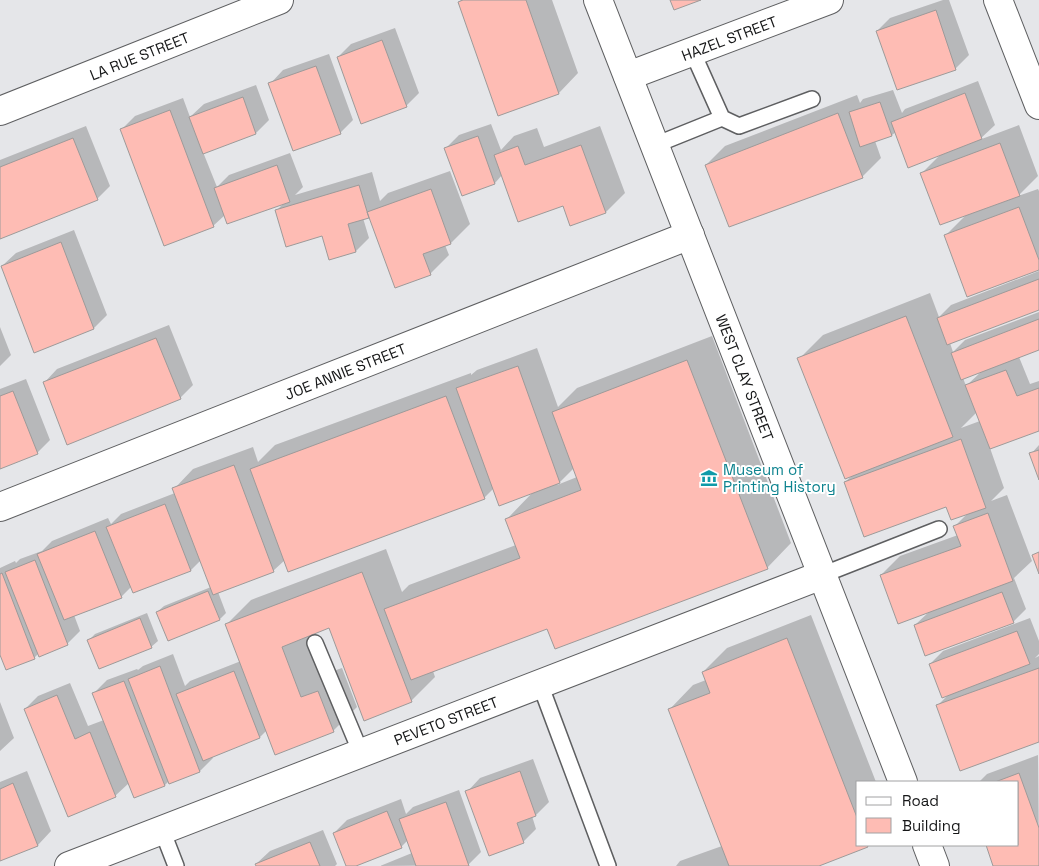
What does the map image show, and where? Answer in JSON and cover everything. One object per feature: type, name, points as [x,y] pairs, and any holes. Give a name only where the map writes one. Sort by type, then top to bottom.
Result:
[{"type":"street","name":"LA RUE STREET","points":[[0,111],[279,0]]},
{"type":"street","name":"WEST CLAY STREET","points":[[598,0],[903,781]]},
{"type":"street","name":"HAZEL STREET","points":[[628,76],[829,0]]},
{"type":"street","points":[[998,0],[1039,105]]},
{"type":"street","name":"JOE ANNIE STREET","points":[[0,507],[690,235]]},
{"type":"street","name":"PEVETO STREET","points":[[68,866],[822,575]]},
{"type":"street","points":[[927,846],[935,866]]},
{"type":"lane","points":[[692,51],[722,118],[739,126],[812,99]]},
{"type":"lane","points":[[655,145],[722,118]]},
{"type":"lane","points":[[822,575],[939,529]]},
{"type":"lane","points":[[316,643],[361,753]]},
{"type":"lane","points":[[540,684],[608,866]]},
{"type":"lane","points":[[162,830],[176,866]]},
{"type":"building","points":[[463,0],[526,0],[559,94],[498,116],[458,2]]},
{"type":"building","points":[[670,0],[701,0],[674,10]]},
{"type":"building","points":[[936,10],[956,70],[897,90],[876,31]]},
{"type":"building","points":[[382,40],[407,107],[361,124],[337,57]]},
{"type":"building","points":[[316,66],[341,134],[293,151],[268,83]]},
{"type":"building","points":[[965,93],[982,139],[908,168],[891,122]]},
{"type":"building","points":[[243,97],[256,134],[203,154],[189,117]]},
{"type":"building","points":[[880,102],[892,136],[860,147],[849,112]]},
{"type":"building","points":[[170,110],[214,227],[164,246],[120,129]]},
{"type":"building","points":[[838,113],[863,178],[729,227],[705,165]]},
{"type":"building","points":[[478,136],[495,184],[462,196],[444,148]]},
{"type":"building","points":[[73,138],[98,200],[0,239],[0,167]]},
{"type":"building","points":[[1000,143],[1020,196],[940,225],[920,173]]},
{"type":"building","points":[[581,145],[606,213],[570,226],[563,206],[518,222],[494,155],[518,146],[525,165]]},
{"type":"building","points":[[277,165],[290,202],[227,224],[214,188]]},
{"type":"building","points":[[359,185],[369,218],[348,224],[356,252],[329,260],[322,236],[286,247],[275,210]]},
{"type":"building","points":[[431,189],[451,244],[423,254],[431,275],[395,288],[367,212]]},
{"type":"building","points":[[1019,207],[1039,260],[1039,270],[967,297],[944,235]]},
{"type":"building","points":[[61,242],[94,329],[34,353],[1,266]]},
{"type":"building","points":[[1039,279],[1039,310],[947,345],[937,318]]},
{"type":"building","points":[[906,316],[953,437],[845,479],[797,358]]},
{"type":"building","points":[[1039,319],[1039,350],[961,380],[951,353]]},
{"type":"building","points":[[156,338],[181,399],[67,445],[43,382]]},
{"type":"building","points":[[687,360],[768,569],[555,649],[547,629],[411,680],[384,609],[520,558],[505,519],[581,490],[552,412]]},
{"type":"building","points":[[518,366],[560,483],[499,506],[456,388]]},
{"type":"building","points":[[1006,370],[1017,396],[1039,388],[1039,431],[990,449],[965,385]]},
{"type":"building","points":[[13,391],[38,454],[0,469],[0,396]]},
{"type":"building","points":[[446,396],[485,499],[288,572],[250,469]]},
{"type":"building","points":[[961,439],[986,508],[951,520],[946,507],[864,537],[844,482]]},
{"type":"building","points":[[1039,450],[1039,480],[1029,453]]},
{"type":"building","points":[[234,465],[274,572],[213,595],[172,488]]},
{"type":"building","points":[[165,504],[191,571],[133,593],[106,527]]},
{"type":"building","points":[[988,513],[1013,581],[898,624],[880,575],[961,546],[953,526]]},
{"type":"building","points":[[95,531],[122,598],[64,620],[37,554]]},
{"type":"building","points":[[1039,552],[1039,574],[1032,555]]},
{"type":"building","points":[[35,560],[68,645],[39,657],[5,572]]},
{"type":"building","points":[[362,572],[412,702],[364,721],[329,628],[282,647],[301,697],[318,691],[334,732],[275,755],[225,624]]},
{"type":"building","points":[[2,573],[35,659],[6,670],[0,655],[0,574]]},
{"type":"building","points":[[208,591],[220,620],[168,641],[156,612]]},
{"type":"building","points":[[1002,592],[1014,623],[925,656],[914,625]]},
{"type":"building","points":[[140,618],[152,648],[99,669],[87,640]]},
{"type":"building","points":[[1017,631],[1030,664],[942,698],[929,664]]},
{"type":"building","points":[[787,638],[856,815],[856,846],[868,847],[819,866],[729,866],[668,709],[710,693],[702,672]]},
{"type":"building","points":[[160,666],[200,772],[169,784],[128,679]]},
{"type":"building","points":[[1039,668],[1039,742],[960,771],[936,705]]},
{"type":"building","points":[[234,671],[260,738],[203,761],[176,694]]},
{"type":"building","points":[[124,681],[165,786],[134,798],[92,693]]},
{"type":"building","points":[[57,695],[75,739],[90,732],[116,797],[68,817],[24,709]]},
{"type":"building","points":[[520,771],[536,816],[517,823],[524,843],[489,856],[465,791]]},
{"type":"building","points":[[1019,773],[1039,828],[1039,866],[993,866],[986,846],[1019,846],[1019,781],[998,781]]},
{"type":"building","points":[[13,783],[38,846],[0,861],[0,789]]},
{"type":"building","points":[[446,802],[469,866],[416,866],[399,819]]},
{"type":"building","points":[[387,811],[402,848],[356,866],[346,866],[333,833]]},
{"type":"building","points":[[310,842],[320,866],[256,866],[255,864]]},
{"type":"place","name":"Museum of Printing History","points":[[709,478]]}]
